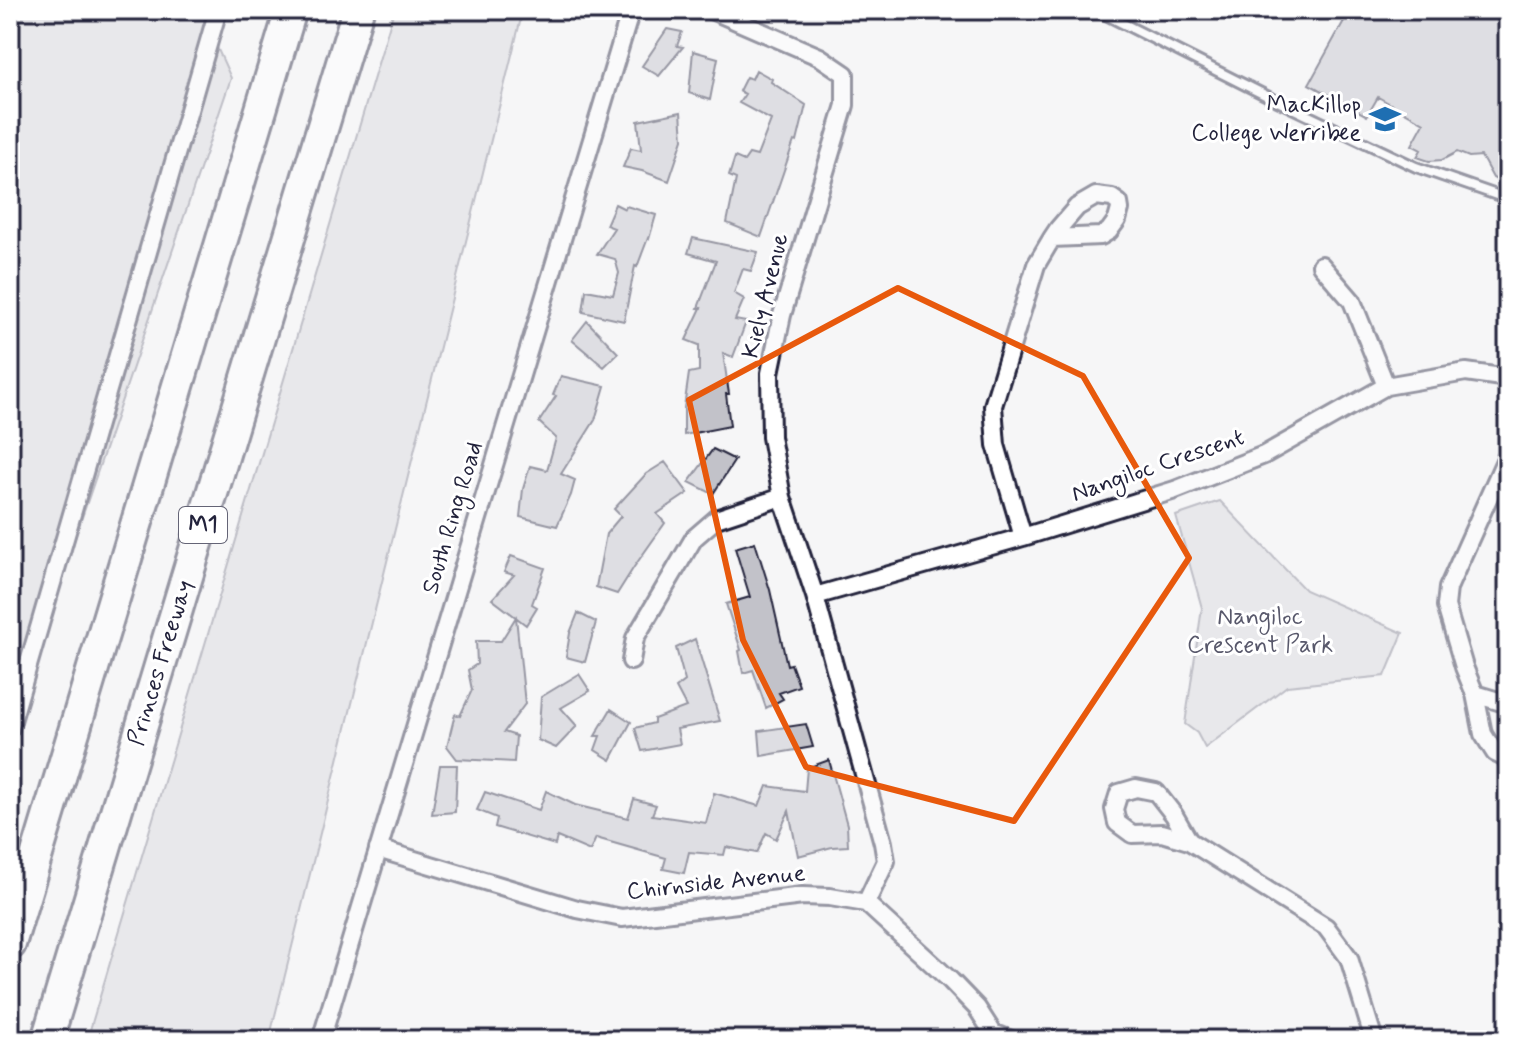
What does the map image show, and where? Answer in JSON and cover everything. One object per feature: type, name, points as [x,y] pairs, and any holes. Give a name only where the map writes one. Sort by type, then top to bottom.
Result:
[{"type":"highway","points":[[10,944],[291,10]]},
{"type":"highway","name":"Princes Freeway","points":[[47,1040],[358,10]]},
{"type":"street","points":[[10,728],[218,10]]},
{"type":"street","name":"South Ring Road","points":[[321,1040],[631,10]]},
{"type":"street","name":"Kiely Avenue","points":[[711,10],[820,57],[845,74],[845,105],[782,315],[770,373],[771,437],[782,497],[815,596],[886,861],[866,903]]},
{"type":"street","points":[[1023,537],[996,445],[993,406],[1036,265],[1052,238]]},
{"type":"street","points":[[1321,265],[1352,301],[1386,386]]},
{"type":"street","name":"Nangiloc Crescent","points":[[815,596],[1175,490],[1264,455],[1386,386],[1466,372],[1508,378]]},
{"type":"street","points":[[1508,454],[1448,588],[1446,606],[1475,694],[1483,734],[1495,753],[1508,759]]},
{"type":"street","points":[[631,661],[635,638],[694,538],[716,519],[782,497]]},
{"type":"street","points":[[1475,694],[1508,704]]},
{"type":"street","points":[[1189,841],[1156,792],[1136,788],[1119,793],[1114,809],[1117,823],[1132,834],[1162,833],[1189,841],[1326,927],[1349,958],[1374,1040]]},
{"type":"street","name":"Chirnside Avenue","points":[[378,849],[577,909],[622,918],[803,896],[866,903]]},
{"type":"street","points":[[866,903],[977,1008],[990,1036],[1011,1040]]},
{"type":"lane","points":[[1096,10],[1416,167],[1508,199]]},
{"type":"highlighted area","points":[[898,288],[1083,376],[1189,558],[1014,821],[806,767],[743,640],[689,400]]},
{"type":"green space","points":[[10,10],[225,10],[215,43],[231,78],[54,600],[10,754]]},
{"type":"green space","points":[[394,10],[523,10],[269,1040],[87,1040]]},
{"type":"green space","name":"Nangiloc Crescent Park","points":[[1220,501],[1305,590],[1403,633],[1385,676],[1287,686],[1205,748],[1197,733],[1185,724],[1202,608],[1176,516]]},
{"type":"building","points":[[1350,10],[1508,10],[1508,186],[1493,178],[1481,156],[1469,157],[1457,152],[1442,160],[1429,161],[1417,157],[1421,150],[1412,145],[1424,123],[1378,97],[1367,116],[1309,84]]},
{"type":"building","points":[[667,29],[682,32],[677,46],[683,47],[659,76],[642,66]]},
{"type":"building","points":[[693,51],[718,58],[710,100],[689,93]]},
{"type":"building","points":[[756,70],[806,105],[797,142],[794,141],[761,237],[727,223],[736,179],[729,176],[735,157],[744,161],[749,154],[757,156],[771,120],[739,103],[745,94],[739,91],[746,77],[752,79]]},
{"type":"building","points":[[681,112],[683,139],[669,181],[623,167],[631,148],[641,150],[638,121]]},
{"type":"building","points":[[615,204],[656,215],[649,239],[635,266],[624,321],[583,312],[586,290],[613,295],[619,273],[615,259],[597,254],[614,228],[606,225]]},
{"type":"building","points":[[693,238],[758,252],[751,271],[743,269],[734,293],[744,299],[735,320],[746,322],[733,357],[723,353],[730,426],[684,435],[689,373],[699,371],[699,345],[686,340],[701,308],[698,308],[716,261],[688,253]]},
{"type":"building","points":[[587,321],[618,353],[604,367],[572,340]]},
{"type":"building","points":[[561,376],[605,386],[595,420],[561,474],[575,480],[557,526],[520,517],[523,489],[530,466],[547,470],[556,438],[539,422],[556,396],[553,395]]},
{"type":"building","points":[[713,449],[735,460],[713,494],[689,482]]},
{"type":"building","points":[[665,462],[688,493],[657,514],[665,523],[617,594],[596,587],[606,534],[621,516],[614,509],[646,474]]},
{"type":"building","points":[[755,542],[770,590],[787,665],[791,664],[799,686],[779,693],[783,699],[766,708],[753,670],[743,673],[741,650],[726,604],[750,597],[735,548]]},
{"type":"building","points":[[511,556],[545,568],[532,604],[537,607],[526,625],[492,599],[514,575],[504,572]]},
{"type":"building","points":[[578,613],[596,622],[585,662],[566,657],[570,633]]},
{"type":"building","points":[[516,617],[525,704],[504,732],[516,736],[514,762],[457,759],[447,746],[455,714],[460,716],[472,690],[468,670],[477,664],[476,641],[501,641]]},
{"type":"building","points":[[695,639],[720,721],[677,729],[680,744],[642,751],[635,728],[654,723],[654,719],[686,707],[676,688],[685,681],[676,648]]},
{"type":"building","points":[[579,674],[590,691],[561,708],[577,726],[556,748],[538,740],[541,697]]},
{"type":"building","points":[[611,709],[631,722],[611,760],[595,750],[600,736],[595,736]]},
{"type":"building","points":[[806,724],[813,747],[761,756],[759,731]]},
{"type":"building","points":[[829,760],[847,825],[848,846],[798,856],[789,811],[776,839],[766,833],[757,853],[726,847],[724,855],[689,852],[684,873],[663,869],[666,858],[596,838],[590,851],[557,837],[555,845],[495,827],[497,818],[477,810],[485,792],[539,810],[546,791],[575,805],[628,818],[634,799],[656,805],[652,815],[706,823],[714,793],[759,806],[767,786],[805,791],[807,768]]},
{"type":"building","points":[[440,765],[457,765],[455,812],[432,814]]},
{"type":"place","name":"MacKillop College Werribee","points":[[1385,119]]}]
